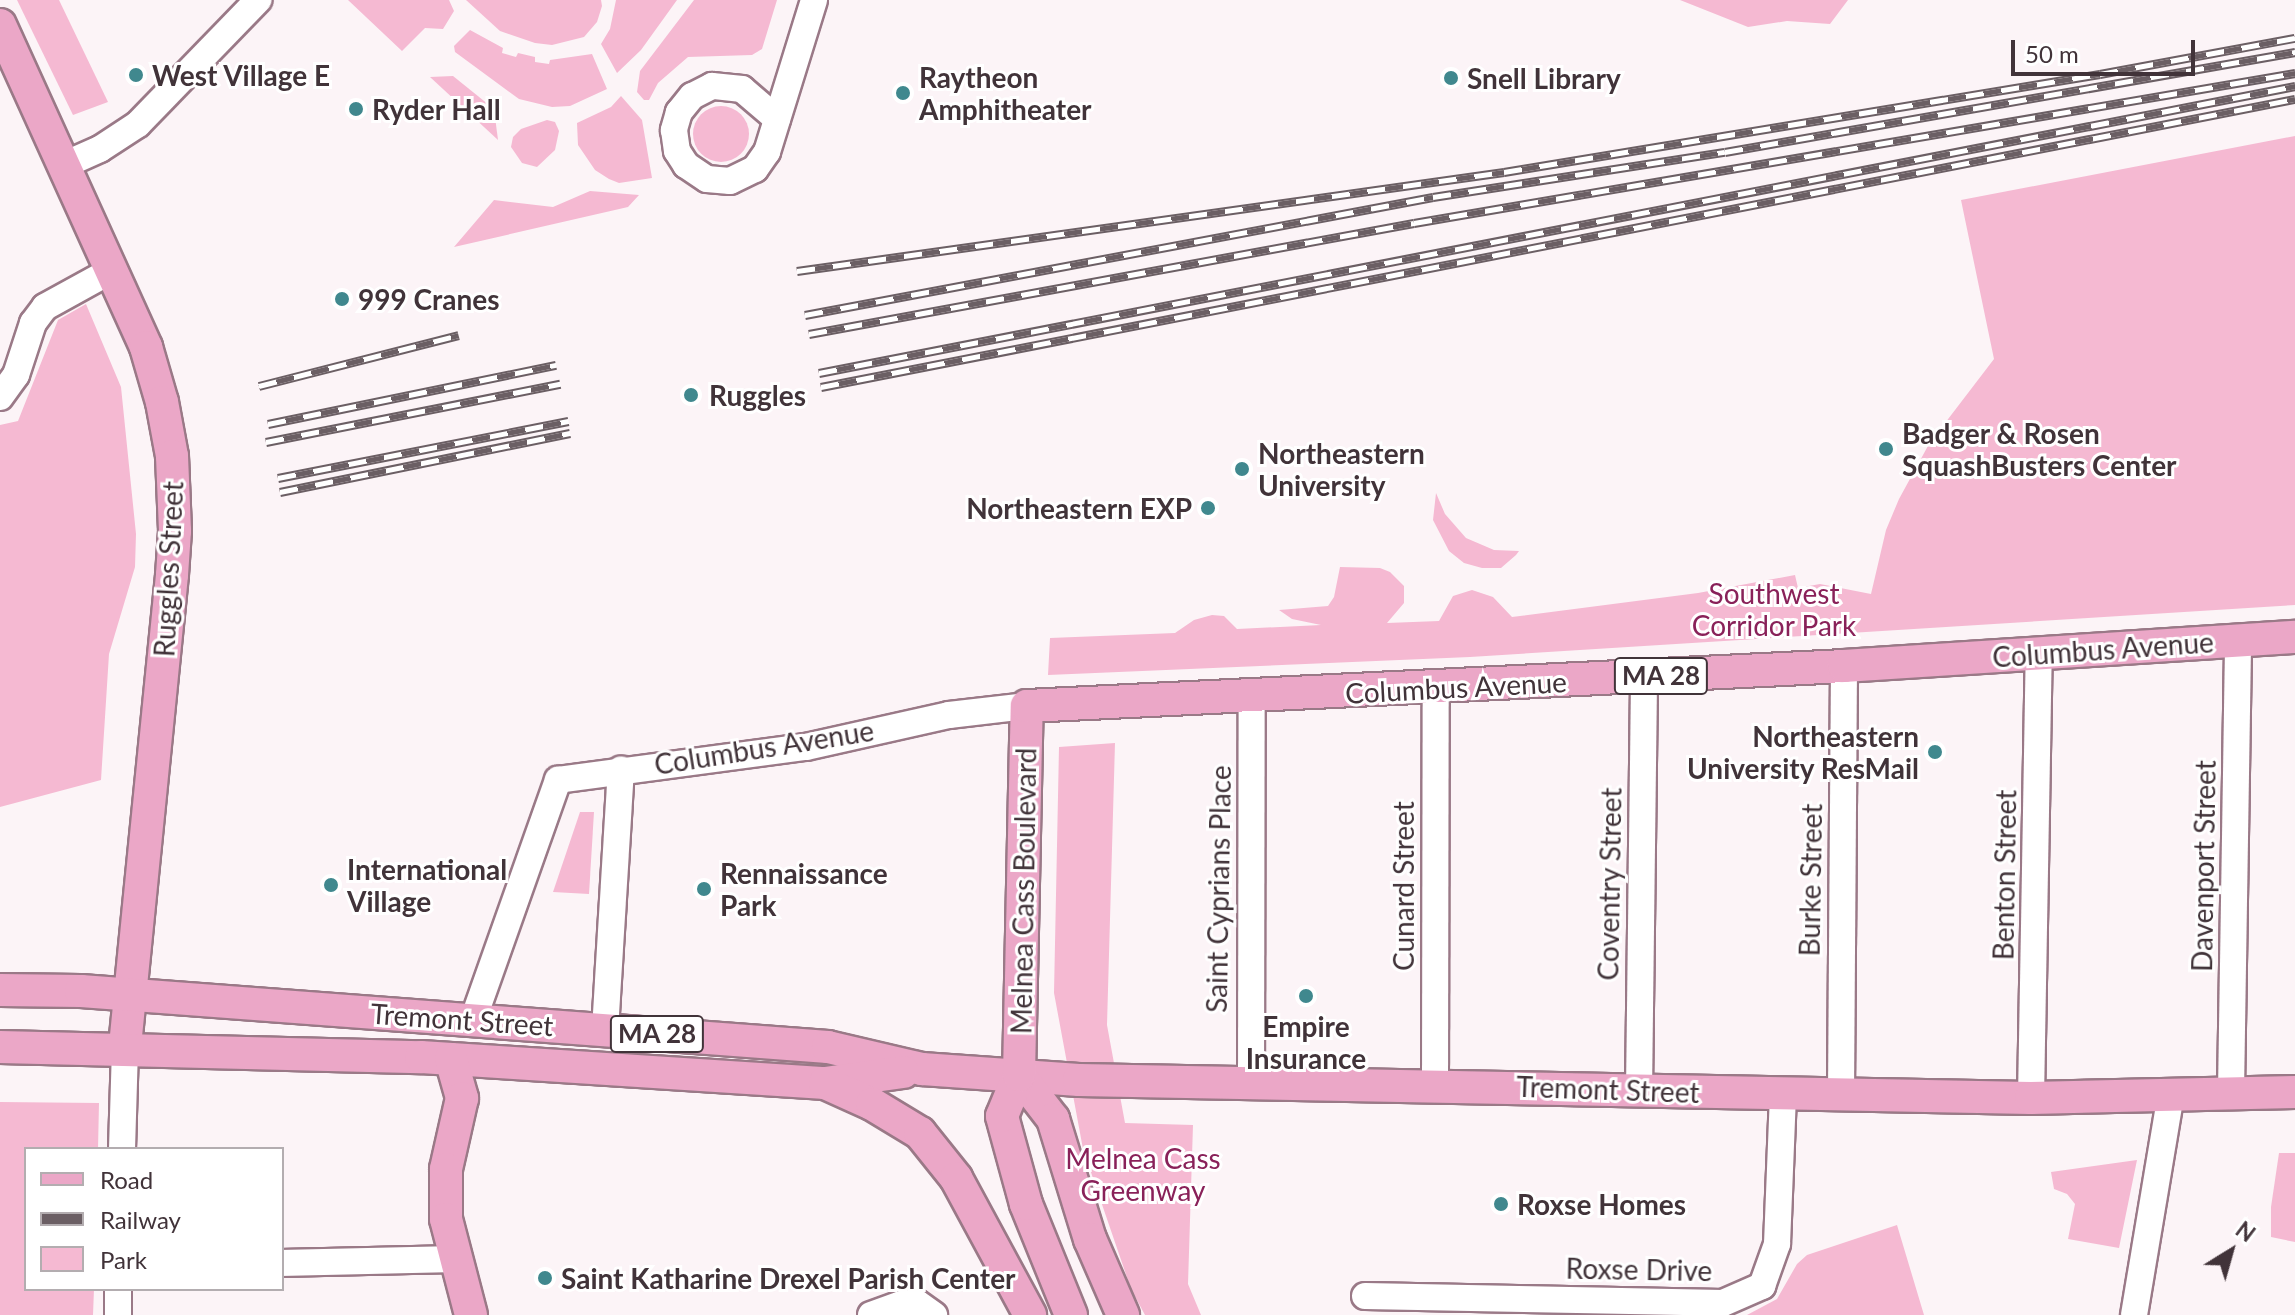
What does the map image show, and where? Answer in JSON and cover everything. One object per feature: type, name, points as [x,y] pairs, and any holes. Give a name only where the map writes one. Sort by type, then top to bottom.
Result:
[{"type":"main road","name":"Ruggles Street","points":[[0,25],[112,270],[158,385],[170,445],[175,498],[172,575],[125,1050]]},
{"type":"main road","name":"Columbus Avenue","points":[[1027,706],[1644,677],[2295,637]]},
{"type":"main road","name":"Melnea Cass Boulevard","points":[[1027,706],[1019,1075],[1002,1116],[1030,1218],[1071,1315]]},
{"type":"main road","name":"Tremont Street","points":[[0,990],[131,996],[828,1047],[922,1069],[1019,1075],[2031,1098],[2295,1092]]},
{"type":"main road","name":"Tremont Street","points":[[0,1047],[451,1059],[825,1083],[922,1069]]},
{"type":"main road","points":[[451,1059],[462,1098],[444,1189],[454,1259],[471,1315]]},
{"type":"main road","name":"Melnea Cass Boulevard","points":[[1019,1075],[1053,1119],[1090,1239],[1123,1315]]},
{"type":"main road","points":[[825,1083],[888,1113],[920,1133],[956,1178],[1030,1315]]},
{"type":"street","points":[[64,165],[100,149],[138,124],[258,0]]},
{"type":"street","points":[[777,119],[814,0]]},
{"type":"street","points":[[0,397],[16,375],[33,323],[45,307],[112,270]]},
{"type":"street","name":"Davenport Street","points":[[2231,1092],[2238,641]]},
{"type":"street","name":"Benton Street","points":[[2031,1098],[2039,654]]},
{"type":"street","name":"Burke Street","points":[[1841,1095],[1844,666]]},
{"type":"street","name":"Coventry Street","points":[[1639,1091],[1644,677]]},
{"type":"street","name":"Cunard Street","points":[[1435,1084],[1436,688]]},
{"type":"street","name":"Saint Cyprians Place","points":[[1251,1082],[1252,697]]},
{"type":"street","name":"Columbus Avenue","points":[[473,1020],[558,780],[621,769],[806,747],[949,715],[1027,706]]},
{"type":"street","name":"Columbus Avenue","points":[[605,1030],[621,769]]},
{"type":"street","points":[[122,1147],[125,1050]]},
{"type":"street","name":"Roxse Drive","points":[[1365,1296],[1723,1303],[1762,1286],[1777,1244],[1783,1093]]},
{"type":"street","points":[[2134,1315],[2171,1093]]},
{"type":"street","points":[[284,1263],[454,1259]]},
{"type":"street","points":[[118,1291],[118,1315]]},
{"type":"street","points":[[871,1315],[902,1304],[917,1303],[934,1315]]},
{"type":"green space","points":[[17,0],[59,0],[108,102],[73,115]]},
{"type":"green space","points":[[348,0],[449,0],[454,11],[443,29],[425,28],[402,51]]},
{"type":"green space","points":[[466,0],[601,0],[602,6],[597,22],[584,37],[552,45],[535,43],[500,31]]},
{"type":"green space","points":[[616,0],[677,0],[641,50],[617,73],[601,44],[610,29]]},
{"type":"green space","points":[[694,0],[777,0],[762,49],[752,55],[688,57],[658,83],[649,100],[644,100],[637,92],[640,71]]},
{"type":"green space","points":[[1680,0],[1848,0],[1830,24],[1787,21],[1748,27]]},
{"type":"green space","points":[[470,30],[503,48],[502,53],[535,57],[535,62],[549,64],[550,60],[592,54],[607,89],[570,106],[552,107],[519,99],[455,52],[454,46]]},
{"type":"green space","points":[[453,76],[494,109],[498,140],[430,77]]},
{"type":"green space","points":[[621,96],[642,120],[652,178],[619,183],[609,179],[595,170],[578,145],[577,123],[611,107]]},
{"type":"green space","points":[[721,106],[741,114],[749,134],[741,154],[721,162],[701,154],[693,134],[701,114]]},
{"type":"green space","points":[[547,120],[555,122],[559,131],[555,150],[537,167],[522,163],[511,147],[513,137],[521,129]]},
{"type":"green space","name":"Southwest Corridor Park","points":[[2295,136],[2295,605],[1470,657],[1048,675],[1050,638],[1175,633],[1194,620],[1212,615],[1224,616],[1237,629],[1321,625],[1292,619],[1279,610],[1328,606],[1334,597],[1340,567],[1380,568],[1390,572],[1404,586],[1404,603],[1387,623],[1439,621],[1453,596],[1472,590],[1493,597],[1512,617],[1698,593],[1795,575],[1798,588],[1820,584],[1871,594],[1886,530],[1899,499],[1929,444],[1994,359],[1961,200]]},
{"type":"green space","points":[[590,191],[639,195],[628,207],[454,247],[494,200],[553,207]]},
{"type":"green space","points":[[86,304],[121,387],[136,534],[135,567],[109,654],[101,780],[0,807],[0,425],[18,421],[58,320]]},
{"type":"green space","points":[[1436,493],[1445,514],[1466,538],[1494,550],[1519,551],[1501,568],[1482,568],[1464,563],[1449,551],[1433,520]]},
{"type":"green space","name":"Melnea Cass Greenway","points":[[1115,743],[1107,1025],[1125,1123],[1193,1125],[1188,1284],[1201,1315],[1145,1315],[1131,1289],[1083,1149],[1054,993],[1059,747]]},
{"type":"green space","points":[[580,812],[594,812],[589,894],[553,892]]},
{"type":"green space","points":[[0,1102],[99,1103],[98,1147],[24,1147],[24,1291],[94,1291],[93,1315],[0,1315]]},
{"type":"green space","points":[[2279,1153],[2295,1153],[2295,1242],[2271,1237],[2271,1207]]},
{"type":"green space","points":[[2137,1160],[2119,1248],[2068,1239],[2075,1204],[2067,1194],[2054,1189],[2051,1172]]},
{"type":"green space","points":[[1897,1225],[1924,1315],[1747,1315],[1777,1299],[1797,1264],[1807,1255]]},
{"type":"railway","points":[[797,271],[1504,172],[2100,74],[2295,38]]},
{"type":"railway","points":[[805,315],[1433,197],[1725,152],[2295,52]]},
{"type":"railway","points":[[809,334],[1414,223],[2295,73]]},
{"type":"railway","points":[[819,373],[2295,86]]},
{"type":"railway","points":[[821,387],[2295,99]]},
{"type":"railway","points":[[259,386],[459,335]]},
{"type":"railway","points":[[268,424],[556,365]]},
{"type":"railway","points":[[266,442],[560,384]]},
{"type":"railway","points":[[278,478],[568,421]]},
{"type":"railway","points":[[280,492],[570,433]]},
{"type":"place","name":"West Village E","points":[[136,75]]},
{"type":"place","name":"Snell Library","points":[[1451,78]]},
{"type":"place","name":"Raytheon Amphitheater","points":[[903,93]]},
{"type":"place","name":"Ryder Hall","points":[[356,109]]},
{"type":"place","name":"999 Cranes","points":[[342,299]]},
{"type":"place","name":"Ruggles","points":[[691,395]]},
{"type":"place","name":"Badger & Rosen SquashBusters Center","points":[[1886,449]]},
{"type":"place","name":"Northeastern University","points":[[1242,469]]},
{"type":"place","name":"Northeastern EXP","points":[[1208,508]]},
{"type":"place","name":"Northeastern University ResMail","points":[[1935,752]]},
{"type":"place","name":"International Village","points":[[331,885]]},
{"type":"place","name":"Rennaissance Park","points":[[704,889]]},
{"type":"place","name":"Empire Insurance","points":[[1306,996]]},
{"type":"place","name":"Roxse Homes","points":[[1501,1204]]},
{"type":"place","name":"Saint Katharine Drexel Parish Center","points":[[545,1278]]}]
